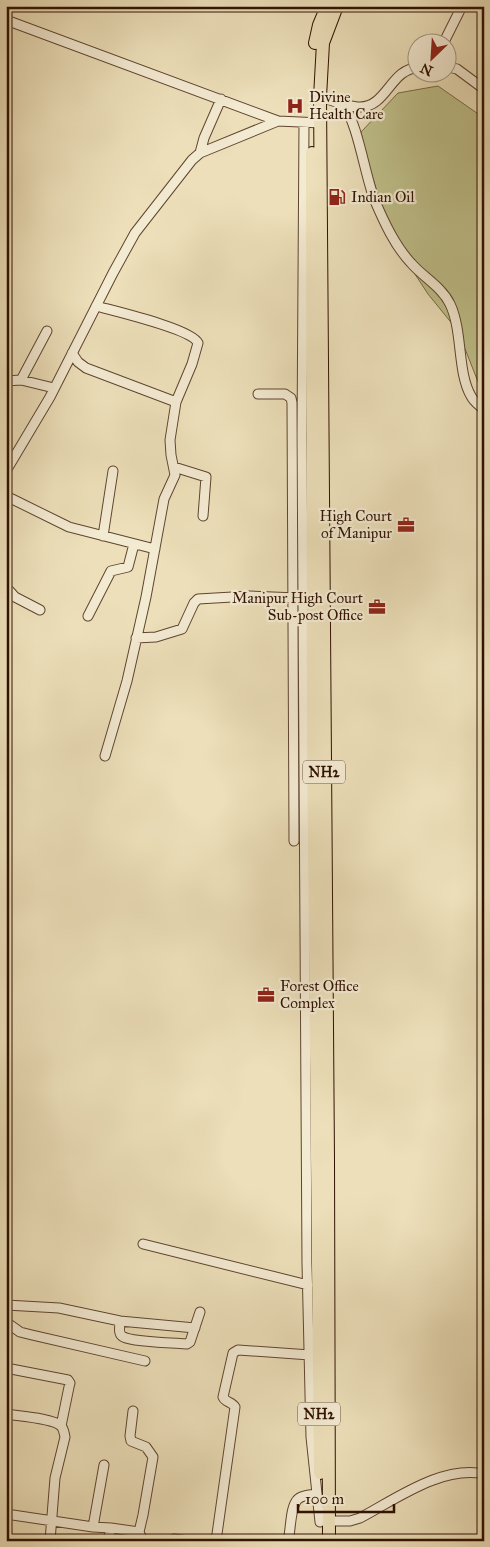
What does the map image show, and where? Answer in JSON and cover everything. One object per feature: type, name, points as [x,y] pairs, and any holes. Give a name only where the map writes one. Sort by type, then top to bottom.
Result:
[{"type":"highway","name":"NH2","points":[[327,6],[319,26],[314,51],[312,123],[325,852],[328,1180],[325,1522],[329,1541]]},
{"type":"highway","name":"NH2","points":[[312,123],[320,97],[323,43],[337,6]]},
{"type":"highway","name":"NH2","points":[[320,1541],[325,1522]]},
{"type":"street","points":[[449,32],[462,6]]},
{"type":"street","points":[[6,20],[278,121],[312,123],[302,417],[308,1285],[311,1437],[317,1494],[325,1522],[350,1521],[360,1518],[416,1488],[446,1476],[466,1472],[484,1474]]},
{"type":"street","points":[[320,97],[339,103],[360,107],[367,106],[379,97],[399,74],[408,70]]},
{"type":"street","points":[[458,70],[484,89]]},
{"type":"street","points":[[200,153],[207,130],[221,99]]},
{"type":"street","points":[[339,103],[350,115],[374,199],[384,220],[409,261],[441,291],[449,302],[455,317],[467,389],[475,402],[484,410]]},
{"type":"street","points":[[6,471],[54,388],[135,232],[192,160],[200,153],[278,121]]},
{"type":"street","points":[[96,306],[168,327],[197,340],[198,343],[192,364],[176,402],[170,440],[175,475],[164,499],[127,681],[105,756]]},
{"type":"street","points":[[21,380],[47,331]]},
{"type":"street","points":[[72,353],[78,362],[86,368],[176,402]]},
{"type":"street","points":[[6,381],[21,380],[54,388]]},
{"type":"street","points":[[258,394],[289,395],[292,403],[294,841]]},
{"type":"street","points":[[174,467],[206,477],[202,516]]},
{"type":"street","points":[[103,536],[113,471]]},
{"type":"street","points":[[6,496],[69,527],[155,549]]},
{"type":"street","points":[[88,616],[111,571],[128,567],[134,544]]},
{"type":"street","points":[[6,587],[16,597],[40,610]]},
{"type":"street","points":[[136,638],[156,637],[182,629],[194,603],[198,600],[250,596],[304,598]]},
{"type":"street","points":[[143,1244],[308,1285]]},
{"type":"street","points":[[6,1305],[59,1308],[120,1321],[195,1328]]},
{"type":"street","points":[[120,1321],[121,1335],[124,1338],[187,1344],[190,1342],[200,1312]]},
{"type":"street","points":[[6,1322],[20,1332],[32,1336],[145,1361]]},
{"type":"street","points":[[216,1541],[235,1407],[223,1397],[233,1353],[238,1350],[310,1355]]},
{"type":"street","points":[[6,1368],[68,1380],[70,1383],[61,1426],[65,1437],[55,1478],[50,1541]]},
{"type":"street","points":[[133,1411],[131,1441],[146,1447],[153,1457],[143,1515],[138,1532],[142,1539],[150,1541]]},
{"type":"street","points":[[6,1414],[52,1421],[61,1426]]},
{"type":"street","points":[[93,1527],[104,1465]]},
{"type":"street","points":[[288,1541],[296,1500],[317,1494]]},
{"type":"street","points":[[6,1514],[138,1532]]},
{"type":"street","points":[[108,1541],[111,1528]]},
{"type":"street","points":[[171,1541],[174,1539],[189,1541]]},
{"type":"green space","points":[[438,86],[484,118],[484,397],[458,331],[428,294],[392,239],[367,160],[361,132],[398,93]]},
{"type":"place","name":"Divine Health Care","points":[[295,106]]},
{"type":"place","name":"Indian Oil","points":[[337,197]]},
{"type":"place","name":"High Court of Manipur","points":[[406,525]]},
{"type":"place","name":"Manipur High Court Sub-post Office","points":[[377,607]]},
{"type":"place","name":"Forest Office Complex","points":[[266,995]]}]
